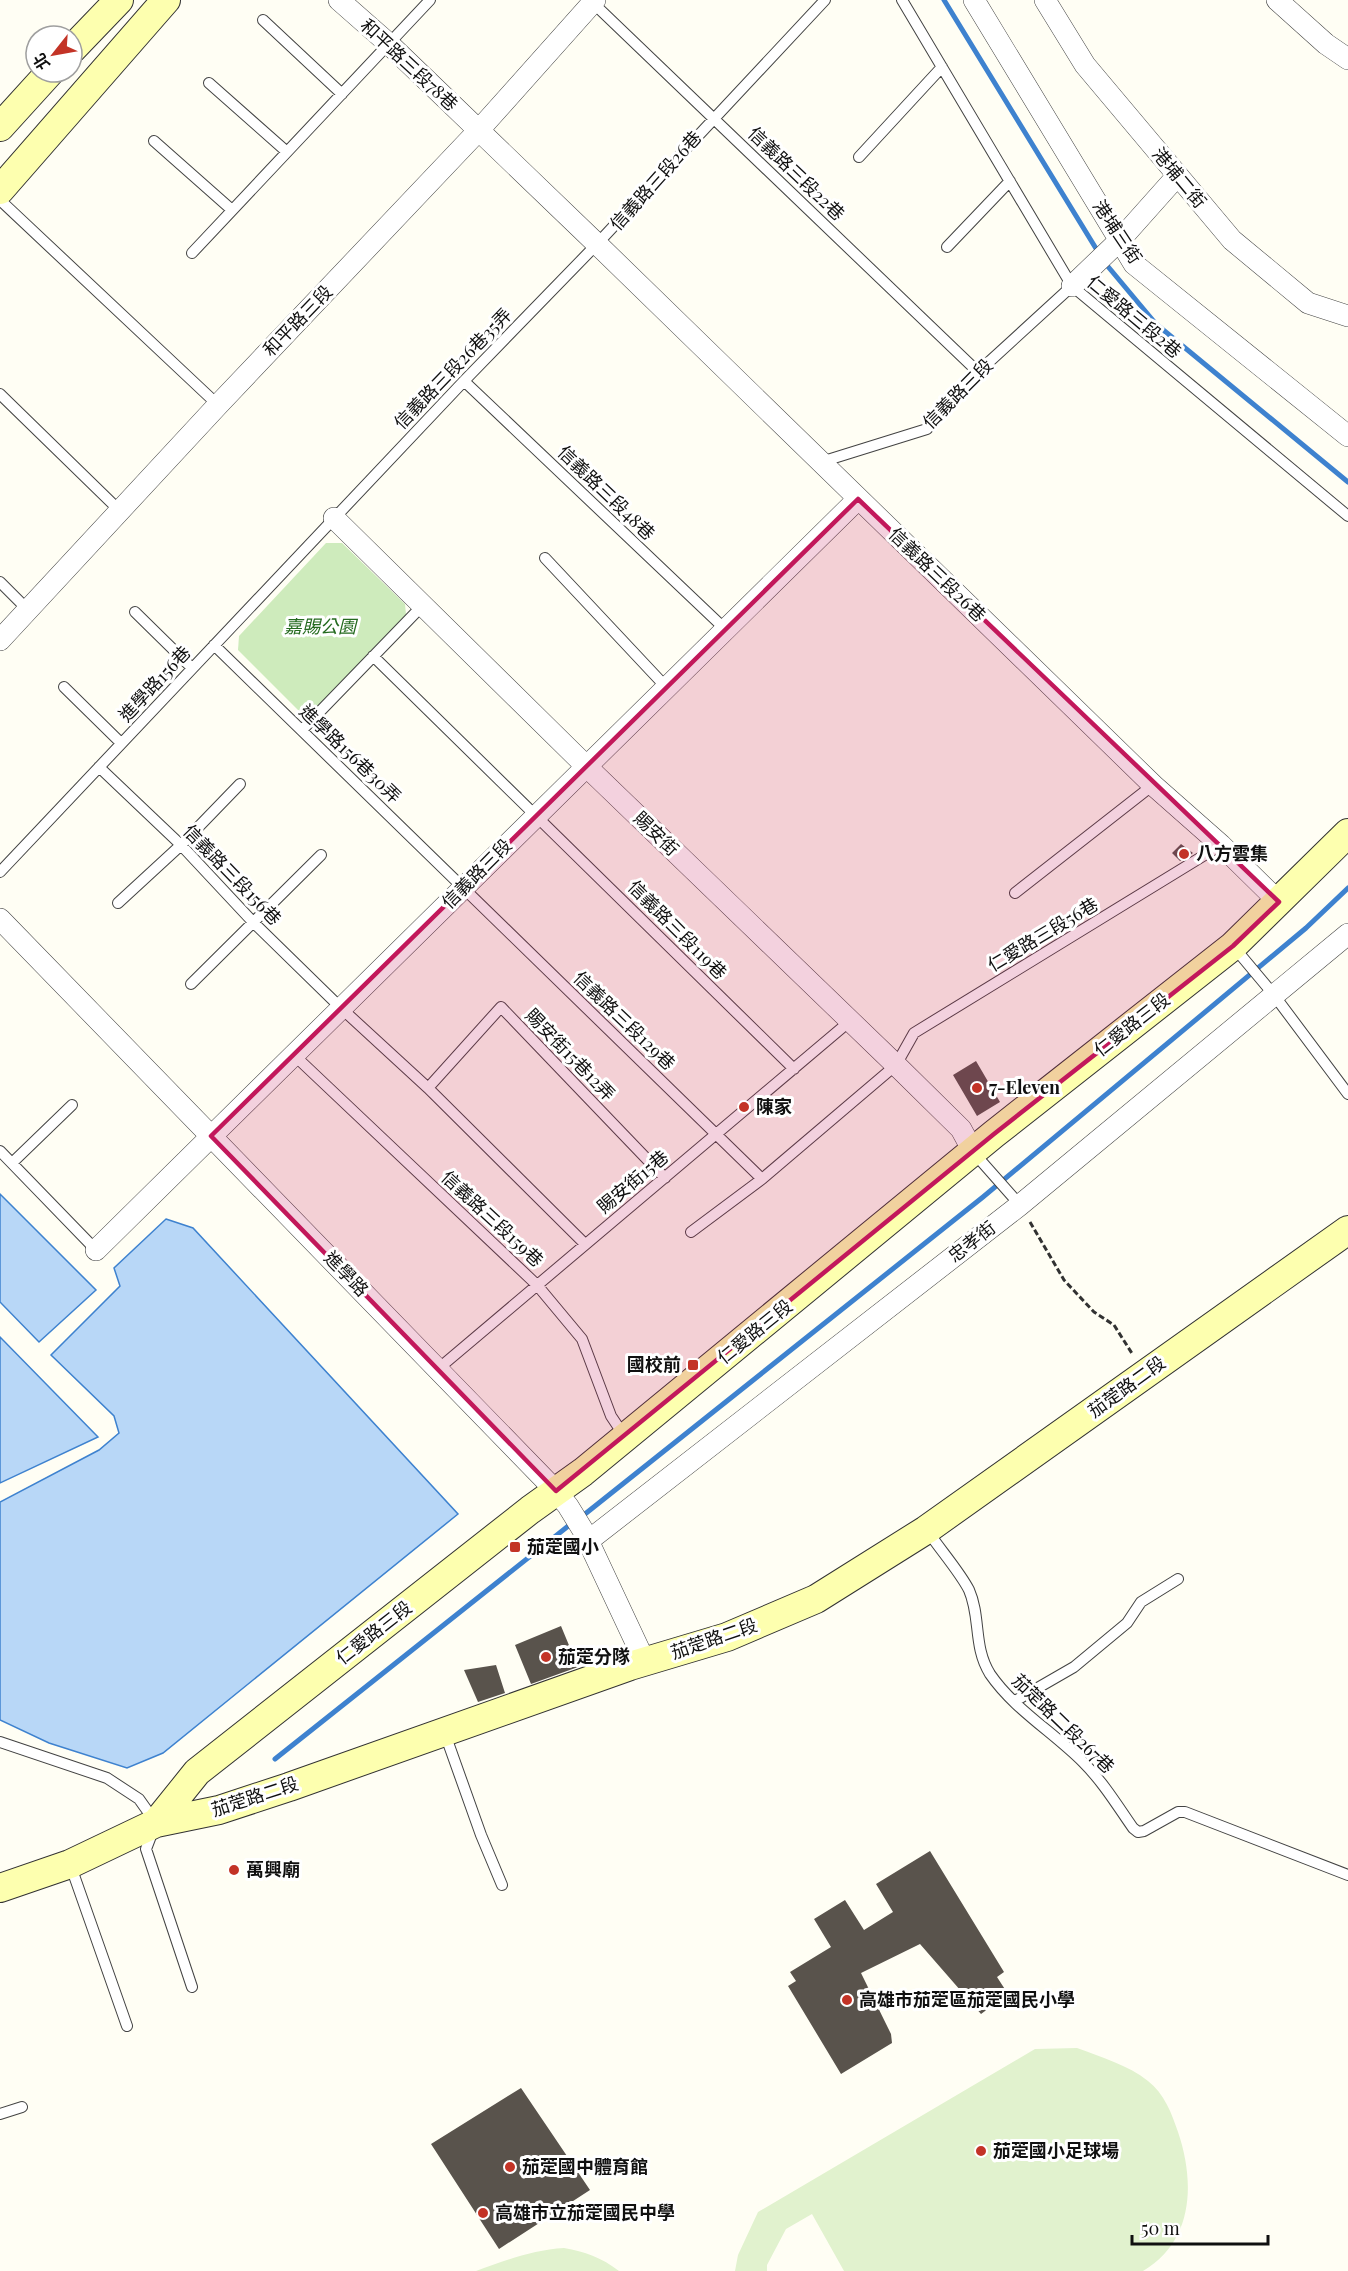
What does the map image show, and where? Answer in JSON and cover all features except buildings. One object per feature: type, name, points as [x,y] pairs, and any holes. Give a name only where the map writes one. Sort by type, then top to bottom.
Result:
[{"type":"street","points":[[84,36],[118,0]]},
{"type":"street","points":[[0,190],[166,0]]},
{"type":"street","name":"和平路三段78巷","points":[[339,0],[389,44],[478,131]]},
{"type":"street","name":"港埔三街","points":[[974,0],[1134,264],[1348,435]]},
{"type":"street","name":"港埔二街","points":[[1044,0],[1085,65],[1232,240],[1308,303],[1348,316]]},
{"type":"street","points":[[1277,0],[1326,44],[1348,59]]},
{"type":"street","name":"和平路三段","points":[[0,640],[218,405],[478,131],[592,1]]},
{"type":"street","points":[[0,127],[39,84]]},
{"type":"street","name":"信義路三段26巷","points":[[478,131],[1153,785],[1221,845],[1279,902]]},
{"type":"street","points":[[1072,286],[1120,240],[1177,176]]},
{"type":"street","name":"信義路三段","points":[[96,1250],[858,499]]},
{"type":"street","name":"賜安街","points":[[334,518],[586,766],[896,1065],[961,1130],[981,1161]]},
{"type":"street","name":"仁愛路三段","points":[[156,1823],[197,1772],[562,1499],[625,1438],[981,1161],[1003,1127],[1239,953],[1279,902],[1348,833]]},
{"type":"street","name":"進學路","points":[[0,919],[562,1499],[586,1537],[645,1662]]},
{"type":"street","name":"忠孝街","points":[[586,1537],[1015,1199],[1270,991],[1348,934]]},
{"type":"street","name":"茄萣路二段","points":[[0,1888],[70,1864],[156,1823],[219,1810],[645,1662],[727,1637],[816,1599],[926,1530],[1348,1230]]},
{"type":"lane","points":[[192,253],[430,0]]},
{"type":"lane","name":"信義路三段26巷","points":[[597,244],[825,0]]},
{"type":"lane","name":"仁愛路三段2巷","points":[[902,0],[1072,286],[1348,516]]},
{"type":"lane","name":"信義路三段22巷","points":[[592,1],[978,372]]},
{"type":"lane","points":[[263,20],[342,94]]},
{"type":"lane","points":[[859,157],[942,67]]},
{"type":"lane","points":[[209,83],[287,152]]},
{"type":"lane","points":[[154,141],[232,210]]},
{"type":"lane","points":[[947,247],[1010,181]]},
{"type":"lane","points":[[0,200],[218,405]]},
{"type":"lane","name":"信義路三段26巷35弄","points":[[334,518],[597,244]]},
{"type":"lane","name":"信義路三段","points":[[820,463],[927,429],[978,372],[1072,286]]},
{"type":"lane","name":"信義路三段48巷","points":[[464,381],[725,629]]},
{"type":"lane","points":[[0,394],[120,511]]},
{"type":"lane","name":"進學路156巷","points":[[0,872],[334,518]]},
{"type":"lane","points":[[545,558],[666,687]]},
{"type":"lane","points":[[0,582],[28,610]]},
{"type":"lane","points":[[302,730],[423,605]]},
{"type":"lane","points":[[135,612],[192,668]]},
{"type":"lane","name":"進學路156巷30弄","points":[[214,645],[463,888]]},
{"type":"lane","name":"信義路三段119巷","points":[[373,656],[794,1069]]},
{"type":"lane","points":[[64,687],[122,743]]},
{"type":"lane","name":"信義路三段156巷","points":[[99,767],[181,845],[253,921],[341,1008],[428,1088],[585,1244]]},
{"type":"lane","points":[[118,903],[181,845],[240,784]]},
{"type":"lane","points":[[1015,893],[1153,785]]},
{"type":"lane","name":"仁愛路三段56巷","points":[[896,1065],[914,1033],[1221,845]]},
{"type":"lane","points":[[191,984],[321,855]]},
{"type":"lane","name":"信義路三段129巷","points":[[463,888],[762,1179]]},
{"type":"lane","points":[[1239,953],[1348,1094]]},
{"type":"lane","name":"賜安街15巷12弄","points":[[428,1088],[501,1007],[665,1178]]},
{"type":"lane","name":"賜安街15巷","points":[[438,1369],[850,1021]]},
{"type":"lane","name":"信義路三段159巷","points":[[294,1055],[537,1285],[582,1339],[611,1416],[625,1438]]},
{"type":"lane","points":[[691,1232],[762,1179],[896,1065]]},
{"type":"lane","points":[[12,1163],[72,1105]]},
{"type":"lane","points":[[0,1151],[96,1250]]},
{"type":"lane","points":[[981,1161],[1015,1199]]},
{"type":"lane","name":"茄萣路二段267巷","points":[[926,1530],[969,1591],[981,1659],[1004,1692],[1084,1762],[1108,1790],[1137,1832],[1144,1831],[1178,1812],[1185,1812],[1348,1875]]},
{"type":"lane","points":[[1015,1701],[1074,1667],[1127,1623],[1141,1602],[1178,1579]]},
{"type":"lane","points":[[444,1731],[481,1835],[502,1885]]},
{"type":"lane","points":[[0,1742],[107,1778],[139,1799],[156,1823],[146,1849],[192,1987]]},
{"type":"lane","points":[[70,1864],[127,2026]]},
{"type":"lane","points":[[0,2114],[22,2107]]},
{"type":"path","points":[[1015,1199],[1064,1280],[1094,1312],[1114,1325],[1146,1373]]},
{"type":"highlighted area","points":[[858,499],[1279,902],[1233,946],[994,1134],[556,1491],[211,1136]]},
{"type":"green space","name":"嘉賜公園","points":[[326,543],[342,543],[405,604],[406,615],[314,711],[301,713],[238,650],[239,636]]},
{"type":"green space","points":[[1077,2048],[1123,2066],[1148,2081],[1163,2098],[1178,2132],[1187,2171],[1186,2209],[1181,2227],[1172,2244],[1160,2258],[1143,2271],[844,2271],[812,2214],[786,2229],[767,2265],[767,2271],[735,2271],[738,2255],[758,2212],[1035,2049]]},
{"type":"green space","points":[[564,2248],[593,2256],[619,2271],[476,2271],[530,2253]]},
{"type":"water","points":[[0,1194],[96,1290],[39,1342],[0,1302]]},
{"type":"water","points":[[166,1219],[193,1228],[458,1514],[163,1753],[127,1768],[49,1743],[0,1720],[0,1502],[99,1450],[119,1433],[114,1416],[51,1355],[120,1286],[114,1268]]},
{"type":"water","points":[[0,1337],[98,1437],[0,1483]]},
{"type":"waterway","points":[[944,0],[1100,255]]},
{"type":"waterway","points":[[1105,263],[1156,324],[1348,482]]},
{"type":"waterway","points":[[580,1518],[983,1197],[1306,928],[1348,888]]},
{"type":"waterway","points":[[275,1759],[572,1523]]},
{"type":"place","name":"八方雲集","points":[[1184,854]]},
{"type":"place","name":"7-Eleven","points":[[977,1088]]},
{"type":"place","name":"陳家","points":[[744,1107]]},
{"type":"place","name":"國校前","points":[[693,1365]]},
{"type":"place","name":"茄萣國小","points":[[515,1547]]},
{"type":"place","name":"茄萣分隊","points":[[546,1657]]},
{"type":"place","name":"萬興廟","points":[[234,1870]]},
{"type":"place","name":"高雄市茄萣區茄萣國民小學","points":[[847,2000]]},
{"type":"place","name":"茄萣國小足球場","points":[[981,2151]]},
{"type":"place","name":"茄萣國中體育館","points":[[510,2167]]},
{"type":"place","name":"高雄市立茄萣國民中學","points":[[483,2213]]}]
